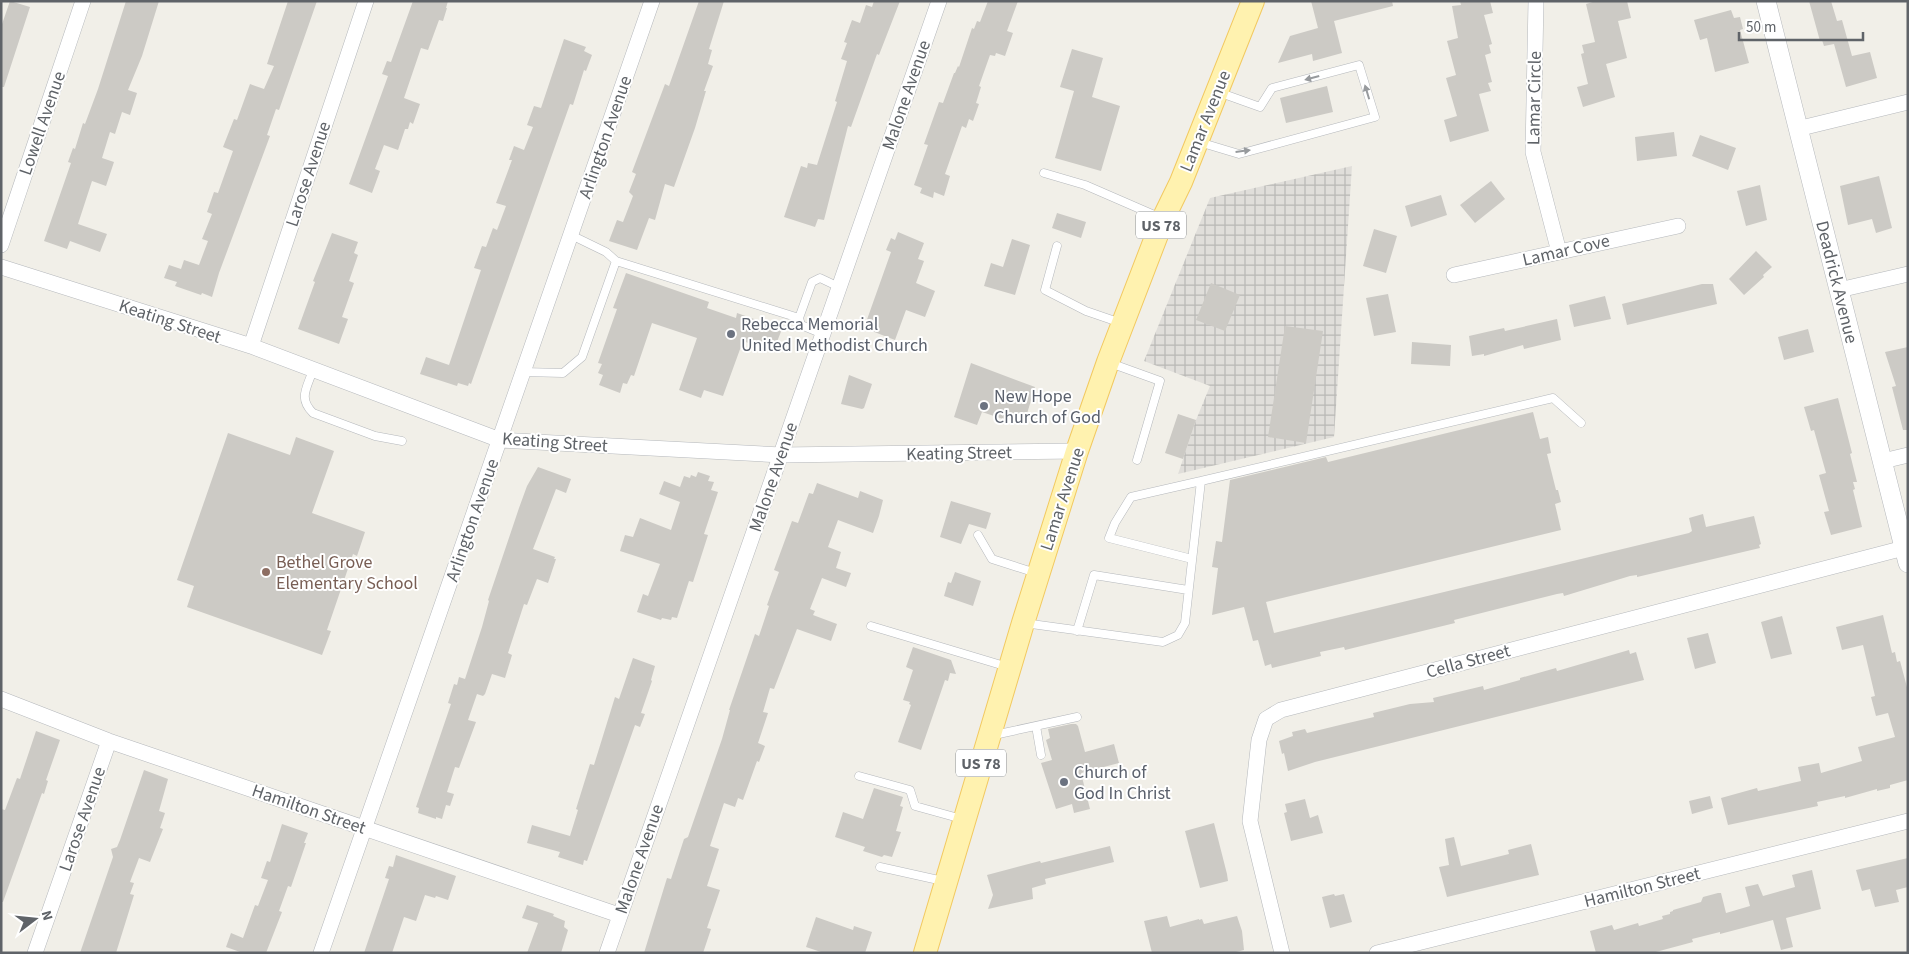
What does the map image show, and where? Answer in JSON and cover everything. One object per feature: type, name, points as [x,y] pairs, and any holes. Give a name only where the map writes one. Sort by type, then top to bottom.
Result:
[{"type":"main road","name":"Lamar Avenue","points":[[925,953],[1022,623],[1077,451],[1108,362],[1163,219],[1197,141],[1253,1]]},
{"type":"street","name":"Lowell Avenue","points":[[1,245],[83,1]]},
{"type":"street","name":"Larose Avenue","points":[[250,346],[366,1]]},
{"type":"street","name":"Arlington Avenue","points":[[321,953],[652,1]]},
{"type":"street","name":"Malone Avenue","points":[[607,953],[938,1]]},
{"type":"street","name":"Lamar Circle","points":[[1536,1],[1533,152],[1559,252]]},
{"type":"street","name":"Deadrick Avenue","points":[[1766,1],[1906,555]]},
{"type":"street","points":[[1797,129],[1908,102]]},
{"type":"street","name":"Lamar Cove","points":[[1454,275],[1678,226]]},
{"type":"street","name":"Keating Street","points":[[1,267],[250,346],[500,440],[781,455],[1077,451]]},
{"type":"street","points":[[1839,290],[1908,274]]},
{"type":"street","points":[[1883,461],[1908,455]]},
{"type":"street","name":"Cella Street","points":[[1282,953],[1250,821],[1259,740],[1266,719],[1281,710],[1906,555]]},
{"type":"street","name":"Hamilton Street","points":[[1,698],[109,741],[619,915]]},
{"type":"street","name":"Larose Avenue","points":[[35,953],[109,741]]},
{"type":"street","name":"Hamilton Street","points":[[1377,953],[1908,821]]},
{"type":"lane","points":[[1197,141],[1239,154],[1375,117],[1359,65],[1272,88],[1260,107],[1217,91]]},
{"type":"lane","points":[[1044,173],[1086,185],[1163,219]]},
{"type":"lane","points":[[571,236],[606,252],[616,261],[799,318]]},
{"type":"lane","points":[[1057,246],[1045,290],[1086,311],[1123,324]]},
{"type":"lane","points":[[523,372],[563,373],[582,357],[616,261]]},
{"type":"lane","points":[[823,334],[801,325],[799,318],[812,282],[820,278],[839,287]]},
{"type":"lane","points":[[1108,362],[1160,382],[1137,460]]},
{"type":"lane","points":[[312,370],[304,399],[305,405],[313,412],[375,436],[402,441]]},
{"type":"lane","points":[[1192,559],[1109,538],[1131,497],[1553,398],[1581,422]]},
{"type":"lane","points":[[1022,623],[1164,642],[1178,635],[1185,623],[1201,481]]},
{"type":"lane","points":[[978,535],[992,559],[1038,573]]},
{"type":"lane","points":[[1077,631],[1094,575],[1188,590]]},
{"type":"lane","points":[[871,626],[1010,667]]},
{"type":"lane","points":[[990,736],[1077,717]]},
{"type":"lane","points":[[1036,726],[1041,755]]},
{"type":"lane","points":[[859,776],[910,790],[915,806],[964,820]]},
{"type":"lane","points":[[880,867],[945,881]]},
{"type":"shaded area","points":[[1352,166],[1334,437],[1178,474],[1196,420],[1210,386],[1144,361],[1210,198]]},
{"type":"building","points":[[10,1],[30,7],[4,87],[1,87],[1,27]]},
{"type":"building","points":[[126,1],[159,1],[142,56],[128,90],[137,93],[130,115],[122,112],[115,134],[110,132],[102,158],[114,162],[106,186],[92,181],[78,224],[107,234],[100,252],[70,241],[67,249],[44,241],[71,163],[68,162],[73,148],[75,149],[83,123],[85,124],[98,89]]},
{"type":"building","points":[[288,1],[317,1],[279,110],[276,109],[267,135],[270,136],[219,273],[212,297],[202,293],[201,295],[175,286],[177,282],[164,278],[169,265],[181,269],[184,260],[199,265],[208,241],[202,239],[212,214],[207,212],[214,192],[218,193],[233,151],[223,147],[234,119],[237,120],[250,84],[264,89],[274,66],[267,64]]},
{"type":"building","points":[[413,1],[448,1],[443,21],[439,20],[428,50],[421,48],[404,98],[420,104],[413,124],[410,122],[408,129],[405,129],[398,150],[384,145],[375,169],[380,171],[372,193],[349,184],[388,76],[382,74],[387,61],[391,62]]},
{"type":"building","points":[[699,1],[724,1],[709,49],[712,50],[708,64],[713,66],[704,91],[706,91],[695,128],[674,187],[665,184],[655,220],[649,218],[637,250],[609,241],[617,220],[623,222],[633,196],[629,192],[636,174],[632,172],[665,84],[669,86]]},
{"type":"building","points":[[874,1],[900,1],[879,55],[877,54],[851,127],[848,126],[824,220],[818,219],[815,227],[784,217],[801,166],[807,168],[808,163],[817,165],[837,102],[835,101],[847,61],[841,59],[847,43],[844,42],[852,20],[860,23],[866,5],[872,7]]},
{"type":"building","points":[[988,1],[1018,1],[1007,31],[1013,33],[1005,56],[996,53],[995,56],[990,55],[979,86],[981,87],[976,103],[979,104],[973,121],[969,119],[966,128],[962,126],[945,174],[950,176],[944,196],[934,192],[933,198],[920,193],[922,188],[914,185],[928,145],[924,144],[939,102],[943,103],[954,73],[959,67],[972,28],[974,29],[977,21],[980,22]]},
{"type":"building","points":[[1311,1],[1392,1],[1393,6],[1334,21],[1342,53],[1313,61],[1312,54],[1278,63],[1290,36],[1318,28]]},
{"type":"building","points":[[1460,1],[1490,1],[1493,13],[1484,15],[1492,44],[1489,45],[1491,53],[1485,55],[1492,82],[1488,83],[1491,91],[1479,94],[1489,131],[1450,142],[1444,120],[1457,116],[1446,78],[1456,75],[1447,41],[1458,38],[1452,6],[1461,5]]},
{"type":"building","points":[[1596,1],[1627,1],[1631,18],[1618,21],[1627,58],[1606,64],[1615,97],[1583,107],[1577,87],[1588,84],[1581,54],[1584,53],[1582,45],[1595,42],[1586,4]]},
{"type":"building","points":[[1809,1],[1831,1],[1837,21],[1842,20],[1852,56],[1870,52],[1877,78],[1846,87],[1834,44],[1824,46],[1822,40],[1820,41]]},
{"type":"building","points":[[1731,10],[1734,18],[1740,17],[1743,29],[1740,30],[1749,63],[1715,72],[1707,38],[1700,40],[1694,20]]},
{"type":"building","points":[[564,39],[586,47],[584,51],[592,55],[586,71],[584,70],[573,105],[570,104],[471,384],[469,383],[468,386],[458,383],[457,386],[420,374],[426,357],[449,365],[481,270],[474,268],[482,246],[486,247],[493,228],[497,230],[506,206],[496,203],[512,160],[509,160],[514,146],[524,150],[533,127],[527,125],[534,106],[541,108]]},
{"type":"building","points":[[1072,49],[1103,58],[1092,97],[1120,106],[1101,171],[1055,158],[1074,91],[1060,87]]},
{"type":"building","points":[[1327,86],[1333,112],[1286,123],[1280,98]]},
{"type":"building","points":[[1674,132],[1677,156],[1637,161],[1635,137]]},
{"type":"building","points":[[1700,135],[1736,148],[1728,170],[1692,156]]},
{"type":"building","points":[[1879,176],[1892,228],[1876,233],[1872,219],[1848,225],[1840,186]]},
{"type":"building","points":[[1491,181],[1505,199],[1475,223],[1460,205]]},
{"type":"building","points":[[1760,185],[1767,220],[1746,226],[1737,191]]},
{"type":"building","points":[[1441,195],[1447,215],[1411,227],[1405,206]]},
{"type":"building","points":[[1057,213],[1086,222],[1081,238],[1052,228]]},
{"type":"building","points":[[1374,229],[1397,236],[1386,273],[1363,266]]},
{"type":"building","points":[[898,232],[924,243],[918,259],[924,261],[916,283],[935,291],[925,317],[906,310],[895,340],[864,328],[891,252],[886,250],[891,238],[895,240]]},
{"type":"building","points":[[332,233],[358,242],[354,253],[358,255],[349,281],[354,283],[342,317],[348,319],[339,344],[298,329],[315,282],[313,281]]},
{"type":"building","points":[[1012,239],[1030,245],[1015,295],[984,286],[991,263],[1003,267]]},
{"type":"building","points":[[1756,251],[1772,267],[1744,295],[1729,279]]},
{"type":"building","name":"Rebecca Memorial United Methodist Church","points":[[626,273],[709,302],[707,308],[736,318],[737,313],[782,329],[773,352],[743,341],[723,396],[704,390],[701,398],[679,390],[697,338],[652,323],[634,376],[631,375],[627,384],[623,383],[620,393],[599,385],[603,375],[598,373],[602,364],[598,363],[617,309],[613,308]]},
{"type":"building","points":[[1211,283],[1240,295],[1225,331],[1196,320]]},
{"type":"building","points":[[1702,284],[1713,284],[1717,304],[1627,325],[1622,304]]},
{"type":"building","points":[[1388,294],[1396,332],[1374,336],[1366,298]]},
{"type":"building","points":[[1605,296],[1611,319],[1574,327],[1569,305]]},
{"type":"building","points":[[1557,319],[1561,340],[1524,349],[1523,345],[1484,356],[1484,354],[1472,356],[1469,336],[1504,328],[1505,331]]},
{"type":"building","points":[[1285,326],[1323,331],[1306,443],[1268,437]]},
{"type":"building","points":[[1808,329],[1814,352],[1784,360],[1778,337]]},
{"type":"building","points":[[1412,342],[1451,345],[1450,366],[1411,364]]},
{"type":"building","points":[[1908,347],[1908,430],[1903,430],[1892,387],[1896,386],[1885,352]]},
{"type":"building","points":[[971,363],[1035,387],[1026,417],[1021,425],[982,412],[977,425],[954,417]]},
{"type":"building","points":[[849,375],[872,384],[862,409],[841,404]]},
{"type":"building","points":[[1838,398],[1852,453],[1850,454],[1857,482],[1853,482],[1855,489],[1853,490],[1862,527],[1831,535],[1824,512],[1829,511],[1819,475],[1826,473],[1814,430],[1811,431],[1804,407]]},
{"type":"building","points":[[1533,412],[1540,439],[1548,437],[1551,453],[1547,454],[1561,502],[1555,504],[1561,530],[1266,602],[1274,633],[1689,533],[1692,531],[1689,518],[1703,514],[1706,527],[1754,516],[1761,544],[1759,545],[1760,548],[1637,577],[1637,575],[1630,576],[1564,596],[1563,593],[1557,594],[1454,620],[1455,623],[1345,650],[1344,647],[1320,652],[1321,656],[1272,668],[1271,664],[1265,666],[1258,640],[1253,641],[1244,607],[1212,615],[1218,568],[1212,567],[1216,541],[1222,542],[1230,480],[1326,457],[1328,462]]},
{"type":"building","points":[[1178,414],[1196,420],[1183,459],[1165,453]]},
{"type":"building","points":[[228,433],[290,455],[296,437],[334,451],[312,513],[365,532],[357,556],[353,554],[327,630],[331,631],[322,655],[187,607],[194,586],[177,580]]},
{"type":"building","points":[[538,467],[571,479],[566,493],[556,489],[533,549],[556,559],[548,583],[537,579],[527,605],[524,604],[508,653],[512,655],[505,678],[492,674],[485,694],[483,696],[477,694],[468,720],[476,722],[459,768],[455,767],[447,792],[454,794],[450,806],[446,805],[442,819],[436,817],[436,819],[418,813],[419,808],[416,807],[451,704],[448,703],[454,684],[457,685],[459,677],[465,679],[482,627],[488,600],[519,508],[527,486]]},
{"type":"building","points":[[698,472],[710,476],[708,481],[714,482],[711,490],[718,492],[704,534],[708,535],[693,582],[689,581],[677,618],[672,617],[671,620],[662,618],[661,620],[637,612],[643,594],[648,596],[660,564],[620,551],[625,535],[633,537],[640,518],[671,530],[680,502],[659,494],[664,481],[680,487],[684,476],[690,478],[691,475],[696,477]]},
{"type":"building","points":[[817,483],[858,498],[860,491],[883,500],[873,533],[838,520],[828,547],[841,552],[836,568],[851,573],[846,587],[822,578],[810,609],[815,611],[813,615],[837,624],[831,641],[797,629],[774,689],[770,688],[763,712],[768,713],[758,743],[765,746],[759,762],[757,761],[743,800],[738,798],[735,807],[724,803],[710,846],[719,849],[707,886],[720,890],[707,928],[711,929],[703,953],[644,953],[667,878],[671,879],[684,839],[688,837],[722,739],[729,710],[755,634],[759,636],[769,606],[767,605],[779,572],[774,570],[792,521],[798,523],[809,493],[813,494]]},
{"type":"building","points":[[951,501],[991,513],[986,529],[969,524],[961,544],[940,537]]},
{"type":"building","points":[[955,572],[981,581],[973,606],[944,596],[948,582],[951,583]]},
{"type":"building","points":[[1883,615],[1892,653],[1895,652],[1897,662],[1900,661],[1908,691],[1908,780],[1890,785],[1890,788],[1817,802],[1818,806],[1728,825],[1721,798],[1757,788],[1758,791],[1801,781],[1798,767],[1819,763],[1821,773],[1862,761],[1858,747],[1895,737],[1888,713],[1876,716],[1871,697],[1875,696],[1863,645],[1842,650],[1836,627]]},
{"type":"building","points":[[1782,616],[1792,654],[1771,659],[1761,622]]},
{"type":"building","points":[[1708,633],[1716,663],[1695,669],[1687,638]]},
{"type":"building","points":[[913,647],[951,660],[956,674],[950,673],[948,681],[945,680],[921,750],[898,742],[911,705],[909,704],[910,702],[903,700],[913,670],[906,667]]},
{"type":"building","points":[[1629,650],[1630,654],[1636,652],[1644,680],[1315,762],[1288,771],[1284,753],[1282,754],[1279,741],[1293,736],[1292,732],[1305,729],[1307,733],[1374,717],[1373,713],[1410,704],[1434,702],[1433,698],[1483,686],[1484,690],[1556,668],[1557,671]]},
{"type":"building","points":[[633,658],[655,666],[641,713],[645,714],[640,727],[635,725],[587,861],[584,860],[583,865],[558,857],[560,852],[527,843],[532,825],[570,836],[590,764],[594,765],[615,697],[619,699]]},
{"type":"building","points":[[1071,724],[1078,726],[1085,752],[1114,744],[1119,763],[1081,773],[1090,809],[1074,813],[1072,804],[1056,809],[1041,763],[1052,760],[1046,740],[1050,738],[1048,729]]},
{"type":"building","points":[[36,731],[60,740],[46,780],[48,781],[44,794],[42,793],[3,902],[1,902],[1,809],[5,810],[17,778],[20,779]]},
{"type":"building","points":[[144,770],[168,779],[159,811],[165,813],[160,828],[163,829],[150,862],[139,858],[130,882],[134,883],[130,894],[134,895],[116,953],[80,953],[113,857],[111,849],[117,847],[120,840]]},
{"type":"building","points":[[874,788],[903,797],[900,806],[903,807],[896,831],[901,832],[892,857],[884,855],[882,857],[863,851],[865,847],[835,837],[843,812],[863,819]]},
{"type":"building","points":[[1710,796],[1713,808],[1692,814],[1689,801]]},
{"type":"building","points":[[1305,799],[1310,818],[1318,815],[1323,833],[1291,841],[1284,813],[1287,812],[1285,804]]},
{"type":"building","points":[[1214,823],[1228,881],[1200,888],[1185,831]]},
{"type":"building","points":[[282,824],[308,833],[291,887],[288,886],[279,911],[282,912],[266,953],[243,953],[226,947],[231,933],[243,938],[255,905],[258,906],[268,880],[261,878],[267,861],[270,862]]},
{"type":"building","points":[[1454,837],[1461,866],[1509,854],[1508,850],[1531,844],[1539,875],[1447,897],[1439,867],[1449,865],[1445,839]]},
{"type":"building","points":[[1110,846],[1114,862],[1045,879],[1046,884],[1032,888],[1033,899],[988,909],[993,895],[987,875]]},
{"type":"building","points":[[396,855],[456,876],[448,900],[425,895],[416,921],[404,917],[392,953],[364,953],[389,879],[385,878],[389,866],[393,867]]},
{"type":"building","points":[[1908,858],[1908,887],[1896,890],[1899,902],[1875,907],[1870,889],[1862,891],[1856,870]]},
{"type":"building","points":[[1812,870],[1821,909],[1786,918],[1793,947],[1781,950],[1773,920],[1720,934],[1720,932],[1692,939],[1693,942],[1652,953],[1596,953],[1590,931],[1612,925],[1614,930],[1638,923],[1639,926],[1663,919],[1662,916],[1670,914],[1673,910],[1701,902],[1703,897],[1718,893],[1721,893],[1726,913],[1750,906],[1745,887],[1758,884],[1763,896],[1795,887],[1792,875]]},
{"type":"building","points":[[1334,894],[1335,896],[1344,894],[1352,922],[1330,928],[1322,897]]},
{"type":"building","points":[[527,905],[554,914],[553,916],[565,921],[564,927],[568,930],[561,953],[527,953],[538,923],[522,918]]},
{"type":"building","points":[[1167,916],[1170,927],[1199,919],[1202,919],[1204,924],[1237,916],[1242,931],[1244,950],[1232,953],[1152,953],[1144,921]]},
{"type":"building","points":[[816,917],[853,930],[854,926],[872,932],[865,953],[824,953],[806,947]]},
{"type":"place","name":"Rebecca Memorial United Methodist Church","points":[[731,334]]},
{"type":"place","name":"New Hope Church of God","points":[[984,406]]},
{"type":"place","name":"Bethel Grove Elementary School","points":[[266,572]]},
{"type":"place","name":"Church of God In Christ","points":[[1064,782]]}]
